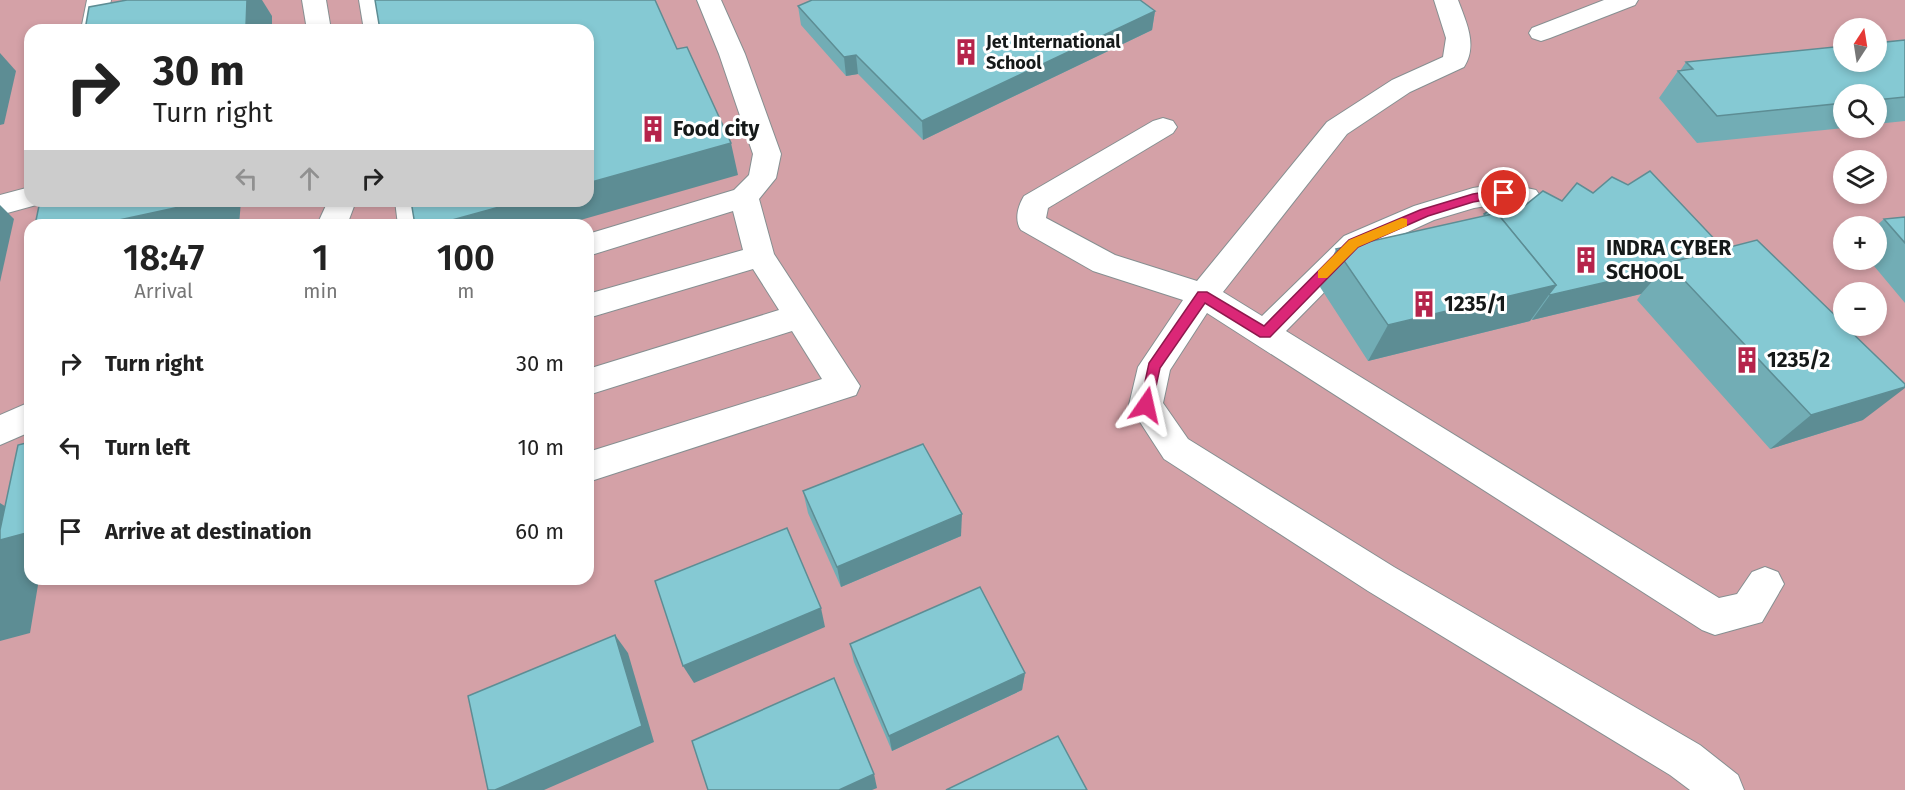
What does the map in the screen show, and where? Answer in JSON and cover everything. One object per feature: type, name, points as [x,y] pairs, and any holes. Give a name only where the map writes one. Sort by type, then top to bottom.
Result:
[{"type":"street","points":[[94,24],[99,0]]},
{"type":"street","points":[[314,0],[318,24]]},
{"type":"street","points":[[371,0],[375,24]]},
{"type":"street","points":[[594,243],[744,198],[762,178],[767,154],[732,54],[709,0]]},
{"type":"street","points":[[1446,0],[1459,38],[1455,61],[1401,86],[1337,128],[1203,295],[1154,367],[1146,405],[1176,449],[1391,585],[1685,760],[1723,790]]},
{"type":"street","points":[[1541,33],[1626,0]]},
{"type":"street","points":[[1162,128],[1034,203],[1031,223],[1104,263],[1203,295],[1714,617],[1749,609],[1765,584]]},
{"type":"street","points":[[1265,333],[1354,244],[1424,213],[1473,198],[1504,193],[1526,197],[1535,208]]},
{"type":"street","points":[[594,465],[844,386],[760,256],[744,198]]},
{"type":"street","points":[[0,205],[24,199]]},
{"type":"street","points":[[594,304],[760,256]]},
{"type":"street","points":[[594,380],[798,316]]},
{"type":"street","points":[[0,431],[24,419]]},
{"type":"shaded area","points":[[0,0],[1905,0],[1905,790],[0,790]]},
{"type":"building","points":[[127,0],[247,0],[246,24],[86,24],[89,7]]},
{"type":"building","name":"Food city","points":[[375,0],[655,0],[677,49],[687,47],[731,143],[594,181],[594,24],[379,24]]},
{"type":"building","name":"Jet International School","points":[[812,0],[1140,0],[1155,11],[922,121],[856,55],[844,57],[798,6]]},
{"type":"building","points":[[1905,40],[1905,97],[1887,99],[1887,84],[1833,84],[1833,104],[1717,116],[1678,71],[1693,69],[1686,62],[1833,47],[1833,72],[1887,72],[1887,42]]},
{"type":"building","points":[[1650,171],[1723,248],[1668,263],[1663,269],[1550,295],[1556,285],[1497,213],[1486,216],[1484,214],[1510,198],[1523,207],[1543,191],[1562,201],[1577,183],[1593,193],[1612,177],[1628,185]]},
{"type":"building","points":[[39,207],[179,207],[124,219],[36,219]]},
{"type":"building","points":[[412,207],[499,207],[456,219],[414,219]]},
{"type":"building","points":[[1497,213],[1556,285],[1388,325],[1336,249]]},
{"type":"building","points":[[1905,217],[1905,243],[1887,222],[1887,219]]},
{"type":"building","points":[[1757,240],[1833,313],[1833,336],[1855,336],[1905,384],[1905,387],[1811,415],[1668,263]]},
{"type":"building","points":[[24,444],[24,534],[0,540],[0,530],[18,445]]},
{"type":"building","points":[[923,444],[962,514],[837,567],[803,491]]},
{"type":"building","points":[[787,528],[821,608],[683,666],[655,581]]},
{"type":"building","points":[[980,587],[1025,673],[889,736],[850,644]]},
{"type":"building","points":[[615,635],[642,726],[495,790],[488,790],[468,696]]},
{"type":"building","points":[[834,678],[874,774],[839,790],[708,790],[692,741]]},
{"type":"building","points":[[1058,736],[1087,790],[946,790]]},
{"type":"slow traffic","points":[[1323,275],[1354,244],[1402,223]]},
{"type":"place","name":"Jet International School","points":[[966,52]]},
{"type":"place","name":"Food city","points":[[653,129]]},
{"type":"place","name":"INDRA CYBER SCHOOL","points":[[1586,260]]},
{"type":"place","name":"1235/1","points":[[1424,304]]},
{"type":"place","name":"1235/2","points":[[1747,360]]},
{"type":"route","points":[[1146,405],[1154,367],[1203,295],[1265,333],[1354,244],[1424,213],[1473,198],[1504,193]]}]
